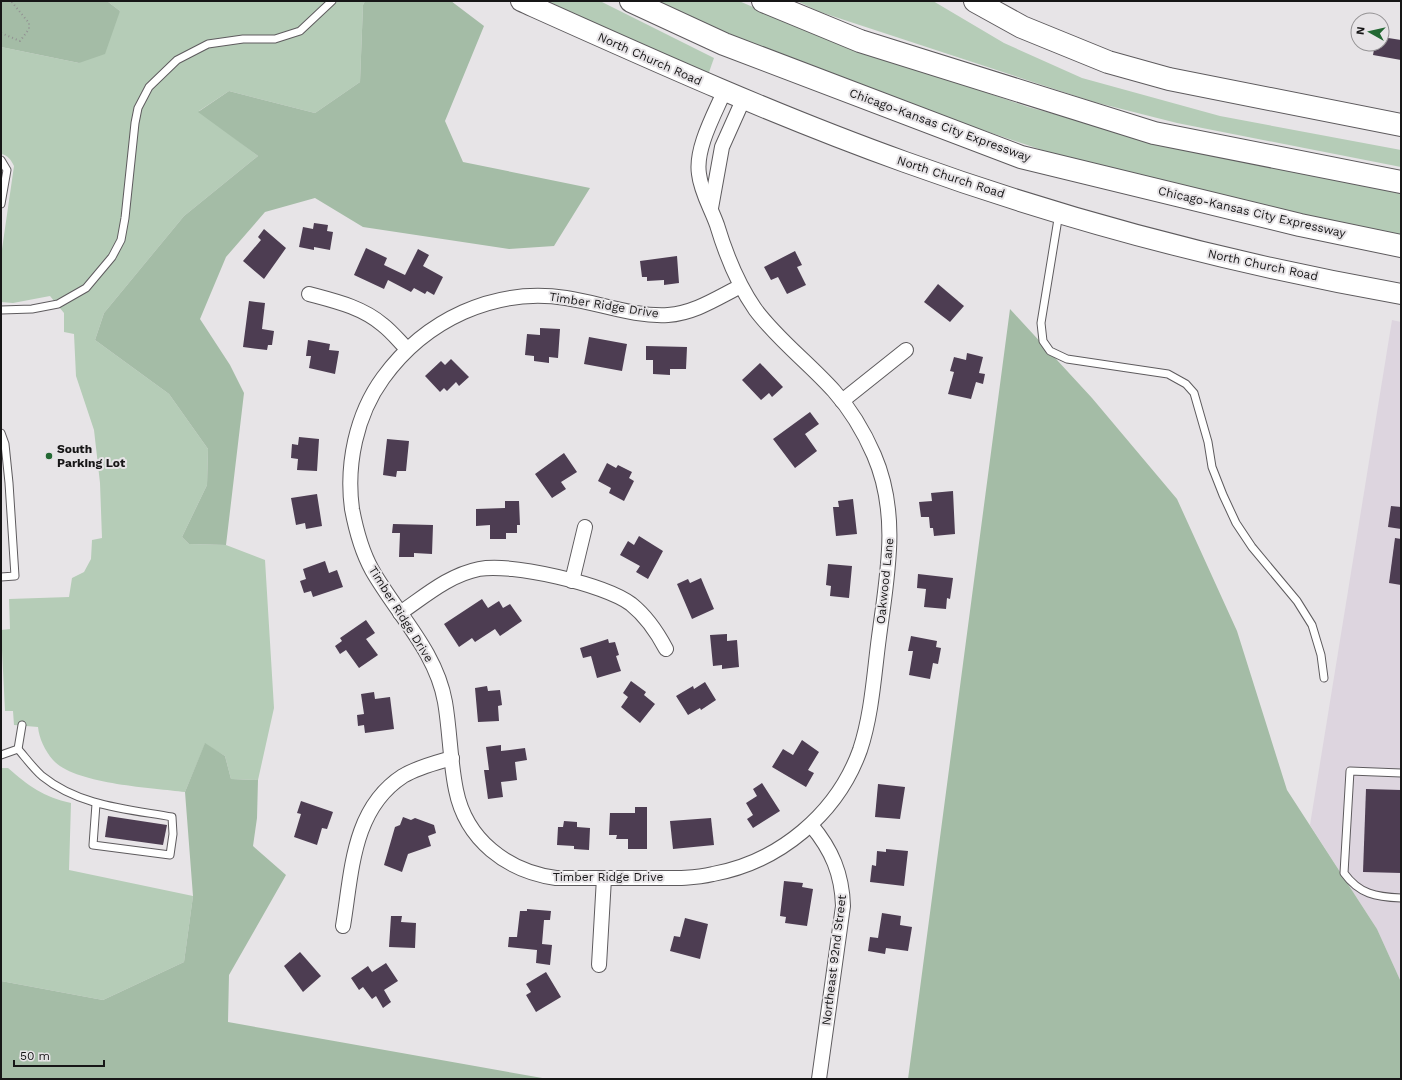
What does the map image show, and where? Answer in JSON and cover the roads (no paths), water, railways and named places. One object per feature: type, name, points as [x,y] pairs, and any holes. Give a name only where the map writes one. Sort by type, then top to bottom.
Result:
[{"type":"main road","name":"North Church Road","points":[[521,1],[743,100],[905,162],[1060,213],[1182,247],[1401,294]]},
{"type":"main road","name":"Chicago-Kansas City Expressway","points":[[631,1],[724,44],[1021,157],[1300,225],[1401,246]]},
{"type":"main road","points":[[763,1],[860,40],[1154,133],[1401,182]]},
{"type":"main road","points":[[975,1],[1022,27],[1108,62],[1154,75],[1401,124]]},
{"type":"street","name":"Oakwood Lane","points":[[724,92],[708,127],[700,152],[698,172],[703,192],[711,208],[728,259],[740,286],[756,309],[773,330],[842,401],[866,438],[883,480],[888,503],[890,553],[867,724],[860,750],[840,789],[810,825]]},
{"type":"street","name":"Oakwood Lane","points":[[711,208],[722,147],[743,100]]},
{"type":"street","name":"Timber Ridge Drive","points":[[740,286],[704,306],[669,315],[637,313],[567,298],[525,296],[483,304],[442,322],[407,349],[379,383],[366,410],[355,440],[350,486],[352,509],[363,550],[371,568],[427,652],[437,671],[444,699],[456,791],[462,809],[479,839],[493,852],[520,870],[539,876],[556,878],[690,877],[732,870],[761,859],[778,849],[810,825]]},
{"type":"street","points":[[309,294],[351,306],[368,314],[383,324],[407,349]]},
{"type":"street","points":[[842,401],[906,350]]},
{"type":"street","points":[[572,581],[585,527]]},
{"type":"street","points":[[400,613],[445,582],[479,569],[514,568],[596,586],[614,594],[630,604],[644,616],[657,631],[666,649]]},
{"type":"street","points":[[343,926],[356,846],[360,830],[367,814],[379,797],[404,776],[420,767],[452,758]]},
{"type":"street","name":"Northeast 92nd Street","points":[[810,825],[831,852],[839,870],[843,900],[819,1079]]},
{"type":"street","points":[[599,964],[604,878]]},
{"type":"lane","points":[[1,310],[32,309],[58,304],[86,288],[112,257],[121,240],[125,218],[134,130],[138,108],[149,87],[177,60],[208,44],[243,39],[275,39],[300,31],[332,1]]},
{"type":"lane","points":[[1,160],[7,170],[1,204]]},
{"type":"lane","points":[[1060,213],[1041,323],[1043,341],[1050,350],[1067,359],[1168,374],[1186,384],[1194,393],[1208,442],[1212,467],[1223,495],[1236,523],[1244,535],[1297,600],[1312,626],[1321,655],[1324,678]]},
{"type":"lane","points":[[1,433],[5,444],[9,484],[15,576],[1,577]]},
{"type":"lane","points":[[1,484],[9,484]]},
{"type":"lane","points":[[18,749],[22,725]]},
{"type":"lane","points":[[1,755],[18,749]]},
{"type":"lane","points":[[18,749],[42,776],[65,792],[96,804],[172,817],[173,834],[170,855],[93,845],[96,804]]},
{"type":"lane","points":[[1401,773],[1350,771],[1344,873],[1352,885],[1368,894],[1401,898]]},
{"type":"place","name":"South Parking Lot","points":[[49,456]]}]
